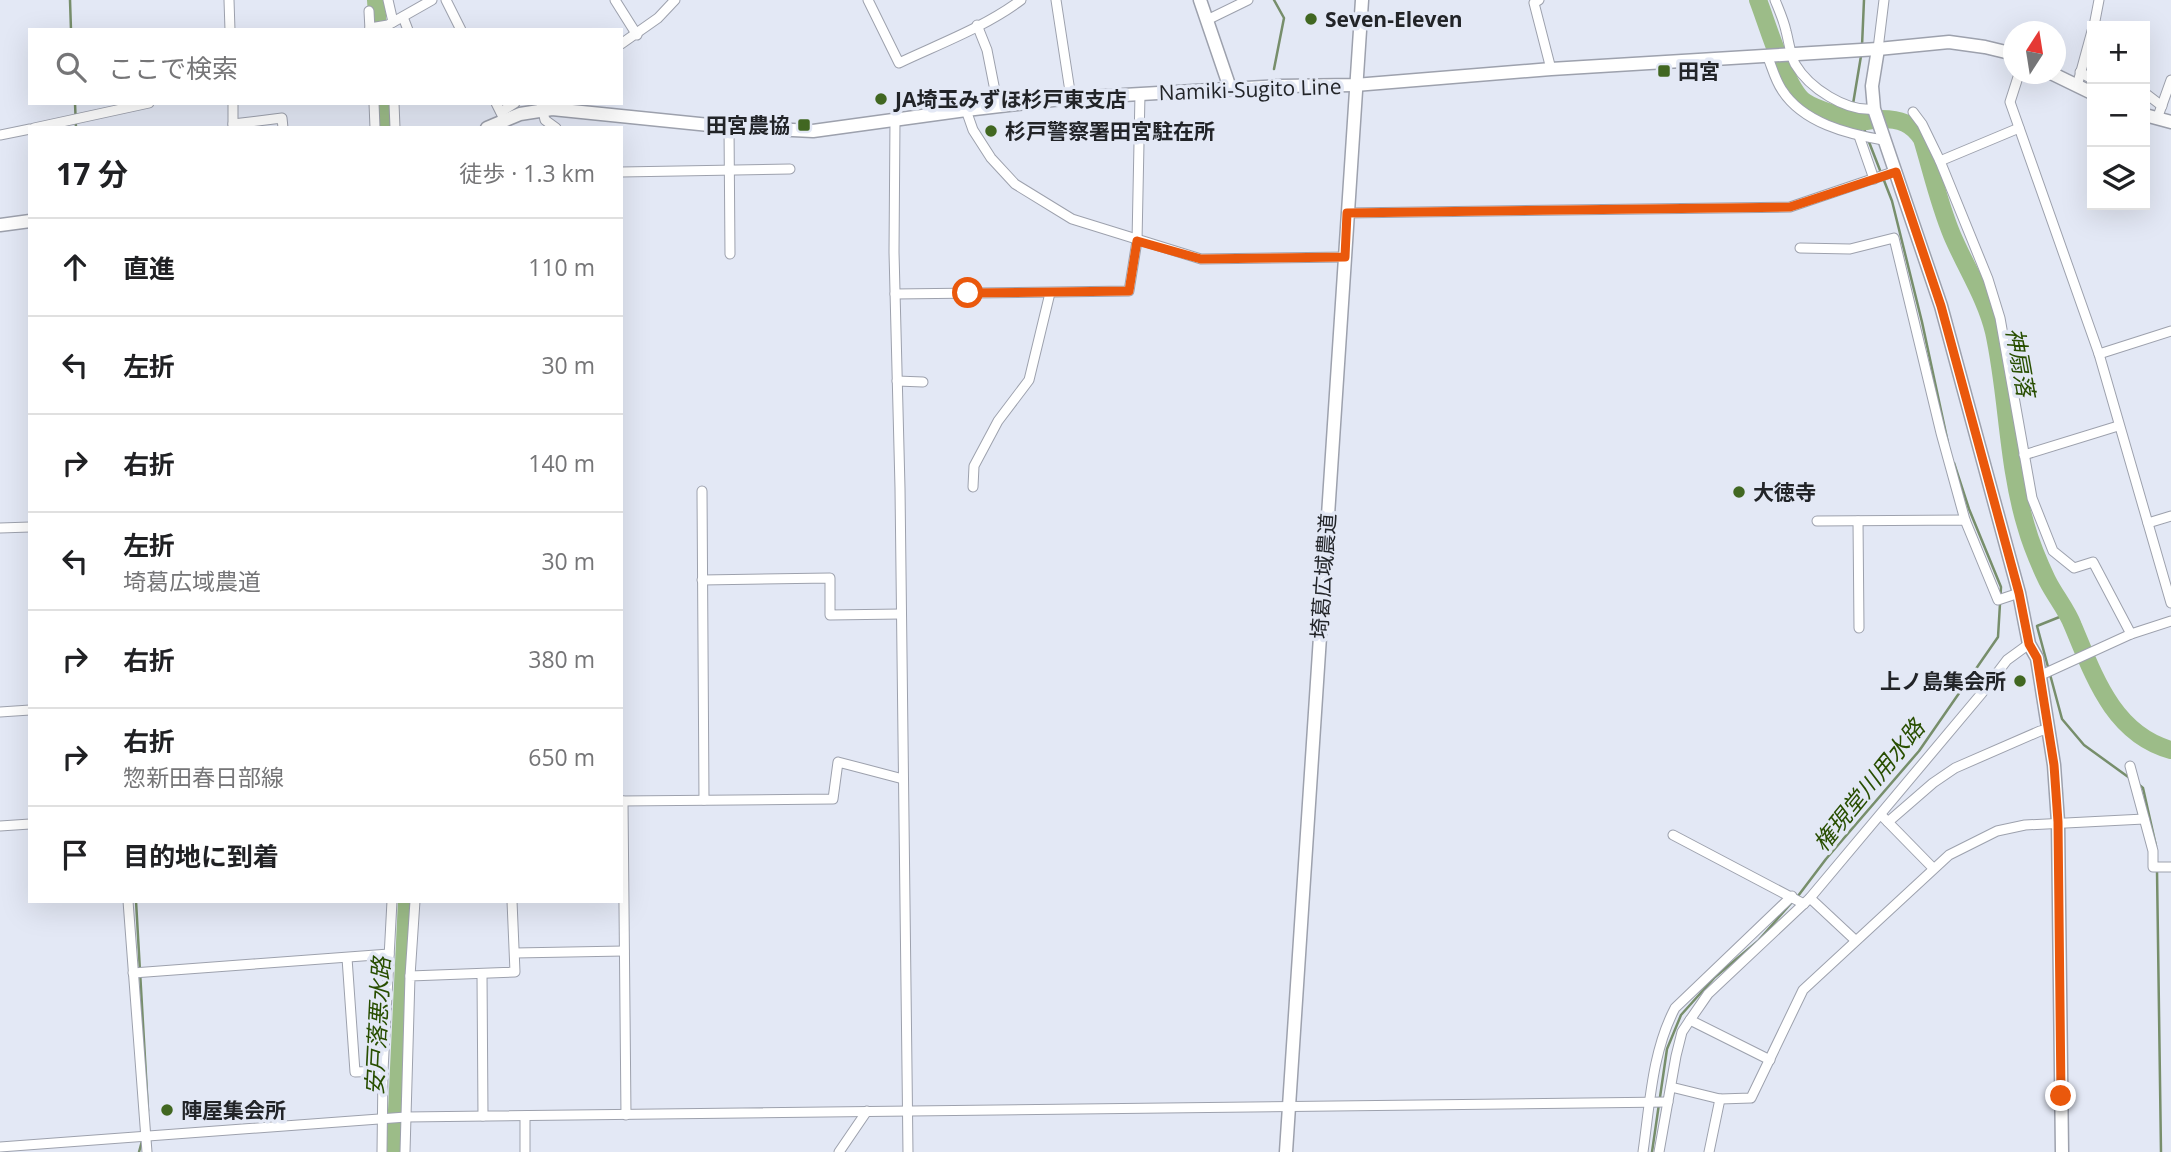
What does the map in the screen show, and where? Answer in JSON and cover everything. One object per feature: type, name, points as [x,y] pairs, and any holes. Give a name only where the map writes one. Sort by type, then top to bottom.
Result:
[{"type":"main road","points":[[1200,0],[1230,88]]},
{"type":"main road","name":"埼葛広域農道","points":[[1286,1152],[1362,0]]},
{"type":"main road","points":[[1791,53],[1958,42],[2003,52]]},
{"type":"main road","points":[[1878,49],[1872,86],[1874,109],[1941,306],[2019,593],[2029,644],[2037,658],[2049,729],[2058,822],[2062,1152]]},
{"type":"main road","name":"Namiki-Sugito Line","points":[[489,126],[500,111],[541,107],[729,127],[813,131],[1071,98],[1230,88],[1355,85],[1791,53]]},
{"type":"main road","points":[[2066,80],[2087,91]]},
{"type":"main road","points":[[2151,117],[2171,122]]},
{"type":"main road","points":[[0,225],[28,220]]},
{"type":"street","points":[[229,0],[230,28]]},
{"type":"street","points":[[388,0],[391,24]]},
{"type":"street","points":[[374,28],[391,24],[432,0]]},
{"type":"street","points":[[446,0],[460,28]]},
{"type":"street","points":[[615,0],[637,35]]},
{"type":"street","points":[[623,43],[637,35],[675,0]]},
{"type":"street","points":[[868,0],[899,63],[1021,0]]},
{"type":"street","points":[[1056,0],[1071,98]]},
{"type":"street","points":[[1208,20],[1248,0]]},
{"type":"street","points":[[1539,0],[1534,3],[1551,69]]},
{"type":"street","points":[[1775,0],[1794,62],[1800,71],[1826,94],[1863,110],[1874,109]]},
{"type":"street","points":[[1878,49],[1884,0]]},
{"type":"street","points":[[2094,21],[2099,0]]},
{"type":"street","points":[[369,11],[370,28]]},
{"type":"street","points":[[403,17],[407,28]]},
{"type":"street","points":[[977,25],[987,50],[998,106]]},
{"type":"street","points":[[2077,86],[2087,48]]},
{"type":"street","points":[[1767,55],[1779,85],[1792,102],[1833,128],[1883,140]]},
{"type":"street","points":[[2080,72],[2087,76]]},
{"type":"street","points":[[2151,117],[2162,106],[2171,80]]},
{"type":"street","points":[[2016,84],[2010,102],[2099,354],[2171,603]]},
{"type":"street","points":[[895,294],[1129,291],[1137,241],[1140,94]]},
{"type":"street","points":[[2150,97],[2162,106]]},
{"type":"street","points":[[52,126],[82,123],[142,105]]},
{"type":"street","points":[[233,105],[233,126],[282,118],[283,126]]},
{"type":"street","points":[[374,105],[375,126]]},
{"type":"street","points":[[394,105],[395,126]]},
{"type":"street","points":[[541,107],[545,120],[553,126]]},
{"type":"street","points":[[966,110],[974,130],[991,158],[1016,184],[1072,219],[1201,259],[1345,257]]},
{"type":"street","points":[[1913,112],[1940,161],[1988,279],[2000,318],[2032,498],[2053,551],[2074,568],[2093,562],[2131,634]]},
{"type":"street","points":[[895,120],[895,294],[908,1152]]},
{"type":"street","points":[[729,127],[730,254]]},
{"type":"street","points":[[1940,161],[2019,128]]},
{"type":"street","points":[[0,135],[28,129]]},
{"type":"street","points":[[1859,136],[1874,179]]},
{"type":"street","points":[[623,172],[790,169]]},
{"type":"street","points":[[1347,213],[1790,207],[1896,172]]},
{"type":"street","points":[[1800,247],[1850,249],[1894,237],[1941,433],[1965,520],[1998,600],[2019,593]]},
{"type":"street","points":[[973,488],[974,466],[998,422],[1029,380],[1050,293]]},
{"type":"street","points":[[2099,354],[2171,331]]},
{"type":"street","points":[[897,381],[923,382]]},
{"type":"street","points":[[2024,455],[2118,426]]},
{"type":"street","points":[[702,491],[704,800]]},
{"type":"street","points":[[2148,523],[2171,516]]},
{"type":"street","points":[[1817,521],[1965,520]]},
{"type":"street","points":[[1858,521],[1859,628]]},
{"type":"street","points":[[0,528],[28,527]]},
{"type":"street","points":[[702,580],[830,578],[830,615],[901,614]]},
{"type":"street","points":[[2039,676],[2131,634],[2171,621]]},
{"type":"street","points":[[1659,1152],[1682,1032],[1708,994],[1807,901],[2007,660],[2029,644]]},
{"type":"street","points":[[0,712],[28,710]]},
{"type":"street","points":[[1888,822],[1933,783],[1955,768],[2049,729]]},
{"type":"street","points":[[623,801],[833,799],[838,762],[903,779]]},
{"type":"street","points":[[2130,766],[2152,851],[2153,867],[2171,867]]},
{"type":"street","points":[[1880,814],[1933,868]]},
{"type":"street","points":[[1671,1087],[1720,1099],[1751,1098],[1803,990],[1949,855],[1997,831],[2025,825],[2144,819]]},
{"type":"street","points":[[0,826],[28,824]]},
{"type":"street","points":[[1674,835],[1792,896],[1807,901],[1855,940]]},
{"type":"street","points":[[623,876],[626,1115]]},
{"type":"street","points":[[1643,1152],[1655,1064],[1666,1025],[1675,1007],[1792,896]]},
{"type":"street","points":[[128,903],[147,1152]]},
{"type":"street","points":[[382,1152],[386,1118],[383,1071],[392,903]]},
{"type":"street","points":[[405,1152],[404,1117],[415,903]]},
{"type":"street","points":[[410,976],[515,972],[512,903]]},
{"type":"street","points":[[514,953],[624,951]]},
{"type":"street","points":[[133,973],[389,954]]},
{"type":"street","points":[[347,958],[355,1072],[383,1071]]},
{"type":"street","points":[[482,974],[482,1116]]},
{"type":"street","points":[[1690,1020],[1770,1060]]},
{"type":"street","points":[[1666,1025],[1682,1032]]},
{"type":"street","points":[[1709,1152],[1720,1099]]},
{"type":"street","points":[[0,1147],[404,1117],[1668,1102]]},
{"type":"street","points":[[839,1152],[867,1111]]},
{"type":"street","points":[[525,1116],[526,1152]]},
{"type":"waterway","points":[[70,0],[71,28]]},
{"type":"waterway","name":"安戸落悪水路","points":[[376,0],[378,28]]},
{"type":"waterway","points":[[1274,0],[1284,18],[1274,69]]},
{"type":"waterway","name":"神扇落","points":[[1758,0],[1784,70],[1805,102],[1823,111],[1854,120],[1900,121],[1914,129],[1922,139],[1947,223],[1981,295],[1994,332],[2015,478],[2035,553],[2108,701],[2134,731],[2171,750]]},
{"type":"waterway","name":"権現堂川用水路","points":[[1862,46],[1864,0]]},
{"type":"waterway","name":"権現堂川用水路","points":[[1853,104],[1861,56]]},
{"type":"waterway","points":[[75,105],[76,126]]},
{"type":"waterway","name":"安戸落悪水路","points":[[381,105],[382,126]]},
{"type":"waterway","name":"権現堂川用水路","points":[[1854,110],[1867,135]]},
{"type":"waterway","name":"権現堂川用水路","points":[[1869,142],[1892,201],[1948,443]]},
{"type":"waterway","name":"権現堂川用水路","points":[[1798,896],[1826,859],[1919,751],[1998,637],[2001,587],[1969,509],[1954,463]]},
{"type":"waterway","points":[[2067,614],[2037,626],[2062,719],[2084,745],[2131,779]]},
{"type":"waterway","points":[[2137,783],[2143,788],[2156,846]]},
{"type":"waterway","points":[[2157,870],[2161,1152]]},
{"type":"waterway","name":"権現堂川用水路","points":[[1652,1152],[1667,1049],[1681,1015],[1715,977],[1758,941],[1793,901]]},
{"type":"waterway","points":[[136,903],[148,1111]]},
{"type":"waterway","name":"安戸落悪水路","points":[[395,1152],[407,903]]},
{"type":"waterway","points":[[139,1152],[142,1141]]},
{"type":"place","name":"Seven-Eleven","points":[[1311,19]]},
{"type":"place","name":"田宮","points":[[1664,71]]},
{"type":"place","name":"JA埼玉みずほ杉戸東支店","points":[[881,99]]},
{"type":"place","name":"田宮農協","points":[[804,125]]},
{"type":"place","name":"杉戸警察署田宮駐在所","points":[[991,131]]},
{"type":"place","name":"大徳寺","points":[[1739,492]]},
{"type":"place","name":"上ノ島集会所","points":[[2020,681]]},
{"type":"place","name":"陣屋集会所","points":[[167,1110]]},
{"type":"route","points":[[968,293],[1129,291],[1137,241],[1201,259],[1345,257],[1347,213],[1790,207],[1896,172],[1941,306],[2019,593],[2029,644],[2037,658],[2054,765],[2058,822],[2061,1096]]}]
